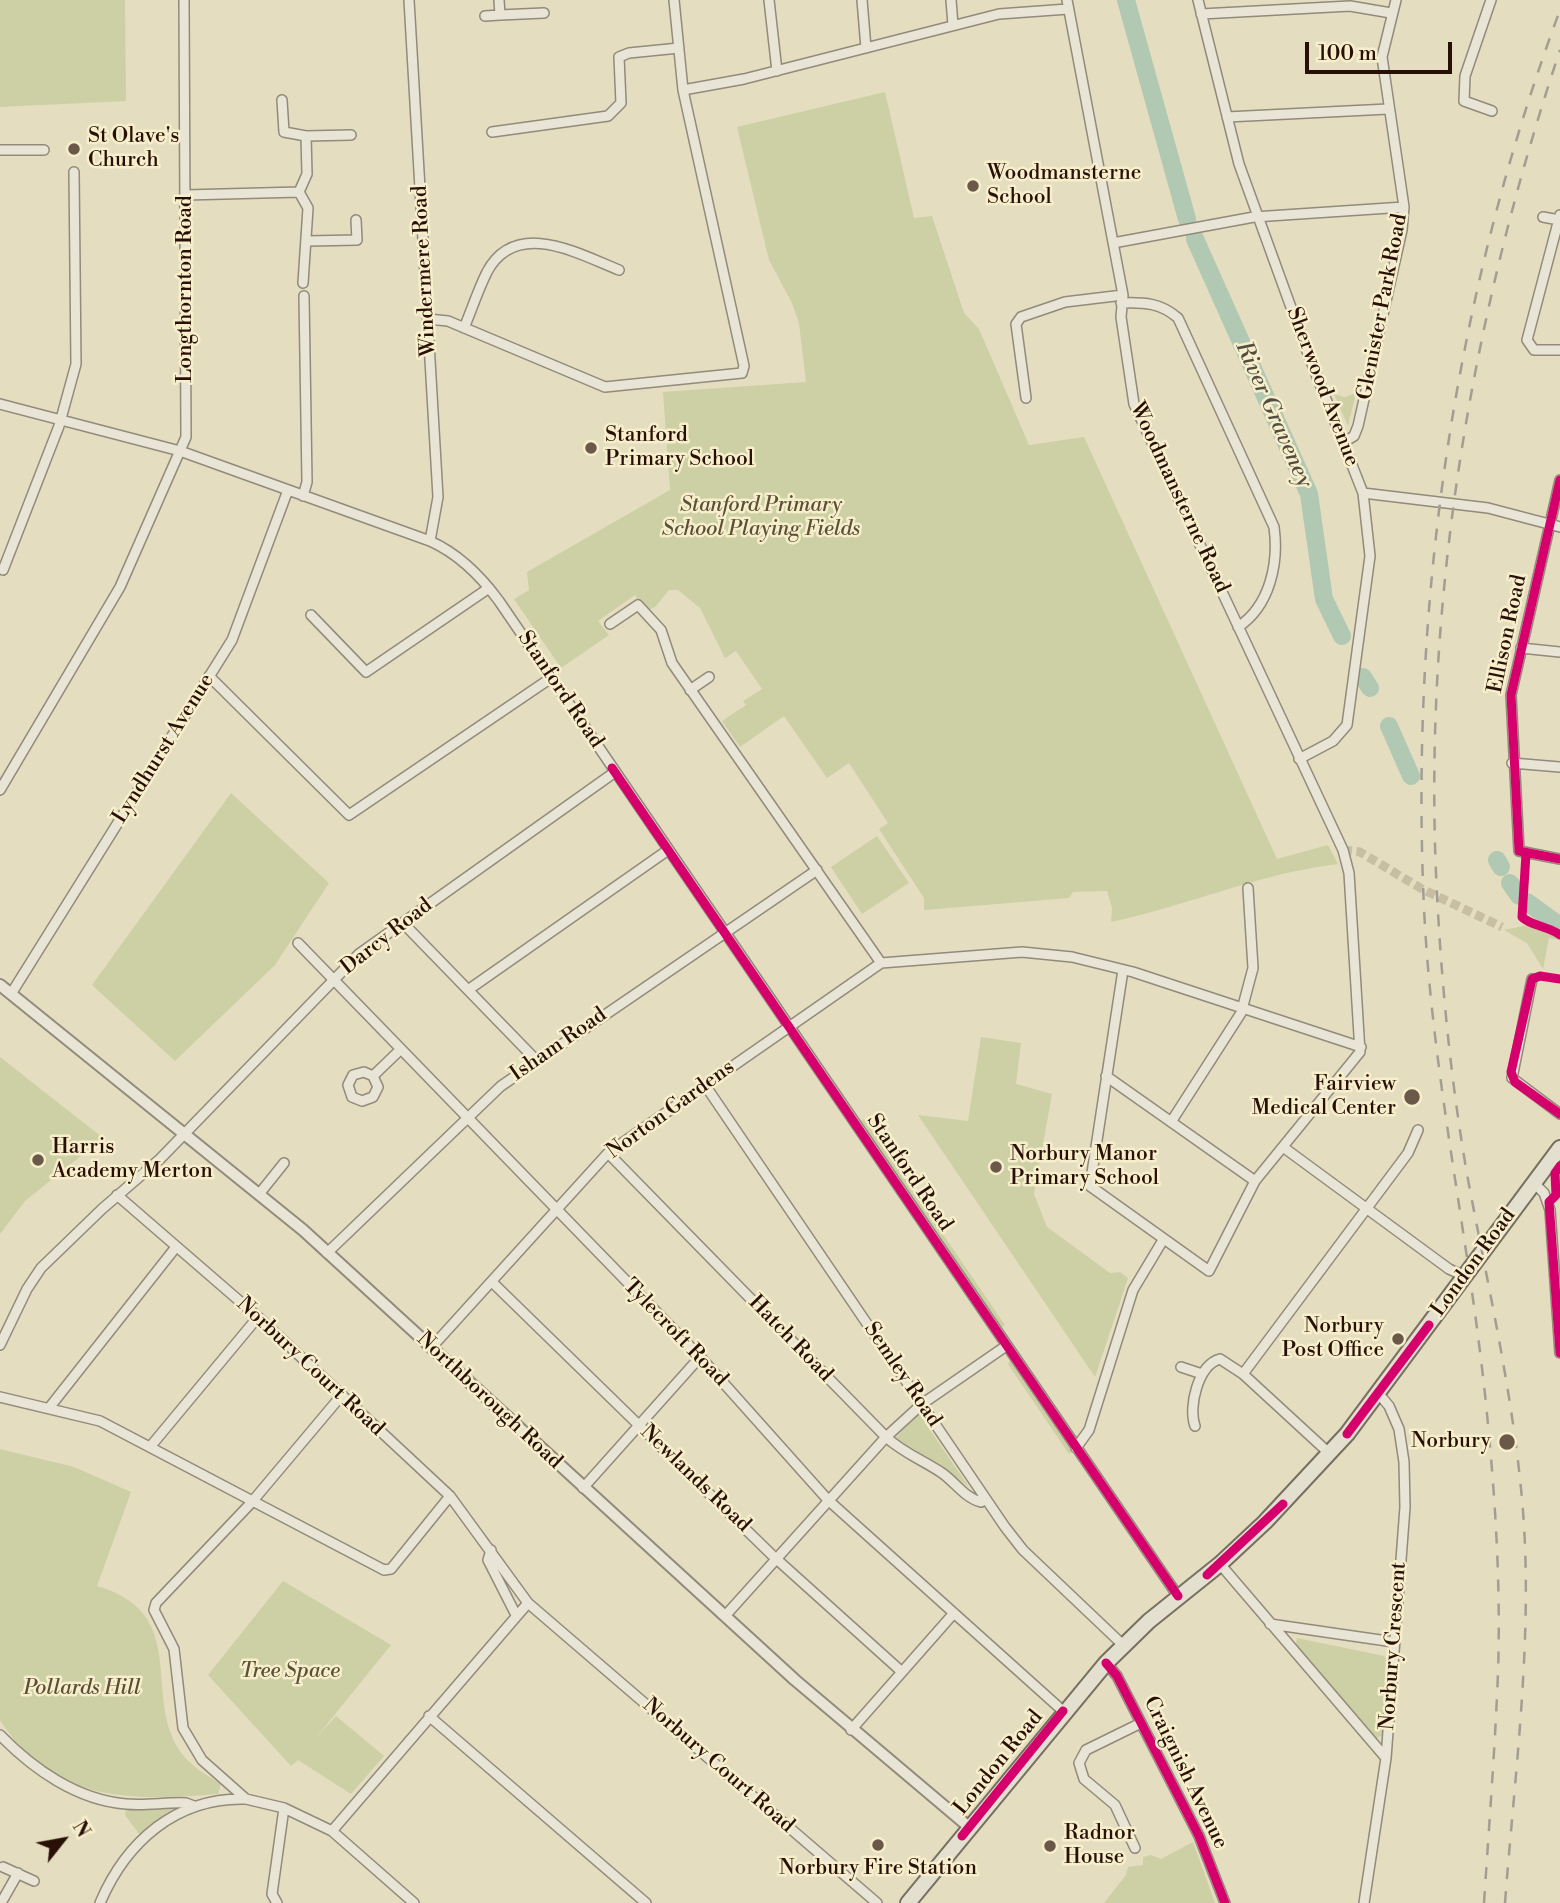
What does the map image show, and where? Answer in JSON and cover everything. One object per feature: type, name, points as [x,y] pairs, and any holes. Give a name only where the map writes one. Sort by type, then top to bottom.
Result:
[{"type":"highway","name":"London Road","points":[[908,1903],[1063,1711],[1106,1663],[1178,1596],[1220,1564],[1330,1454],[1379,1394],[1560,1148]]},
{"type":"street","name":"Longthornton Road","points":[[0,790],[120,587],[180,451],[187,424],[184,0]]},
{"type":"street","name":"Windermere Road","points":[[409,0],[438,503],[430,541]]},
{"type":"street","points":[[499,0],[500,15]]},
{"type":"street","points":[[428,319],[442,319],[605,387],[734,376],[742,373],[744,366],[683,90],[674,0]]},
{"type":"street","points":[[769,0],[777,71]]},
{"type":"street","points":[[862,0],[866,48]]},
{"type":"street","points":[[951,0],[953,25]]},
{"type":"street","name":"Sherwood Avenue","points":[[1198,0],[1240,164],[1302,339],[1363,493],[1370,556],[1347,726],[1328,744],[1299,759]]},
{"type":"street","name":"Glenister Park Road","points":[[1343,442],[1354,436],[1358,426],[1402,230],[1404,207],[1382,57],[1396,0]]},
{"type":"street","points":[[1491,0],[1465,76],[1464,101],[1492,111]]},
{"type":"street","points":[[683,90],[777,71],[999,14],[1068,5]]},
{"type":"street","name":"Woodmansterne Road","points":[[1068,5],[1113,243],[1134,404],[1343,850],[1349,873],[1361,1047]]},
{"type":"street","points":[[1201,14],[1350,6],[1391,13]]},
{"type":"street","points":[[485,16],[544,13]]},
{"type":"street","points":[[492,132],[608,116],[621,103],[619,57],[629,53],[679,48]]},
{"type":"street","points":[[282,100],[284,132],[306,136],[351,135]]},
{"type":"street","points":[[1227,117],[1388,109]]},
{"type":"street","points":[[299,192],[307,174],[306,136]]},
{"type":"street","points":[[0,150],[44,150]]},
{"type":"street","points":[[3,570],[61,420],[76,358],[74,172]]},
{"type":"street","points":[[186,195],[299,192]]},
{"type":"street","points":[[299,192],[308,208],[308,241],[303,248],[303,283]]},
{"type":"street","points":[[1113,243],[1260,217],[1404,207]]},
{"type":"street","points":[[1543,217],[1559,218],[1527,340],[1534,350],[1560,350]]},
{"type":"street","points":[[308,241],[357,240],[356,219]]},
{"type":"street","points":[[464,328],[488,271],[501,256],[519,246],[547,242],[619,270]]},
{"type":"street","points":[[303,496],[307,482],[304,296]]},
{"type":"street","points":[[1026,398],[1017,324],[1021,317],[1065,302],[1122,299],[1162,306],[1178,318],[1274,527],[1277,550],[1266,592],[1252,615],[1238,627]]},
{"type":"street","name":"Stanford Road","points":[[0,404],[180,451],[430,541],[457,556],[489,587],[1178,1596]]},
{"type":"street","name":"Ellison Road","points":[[1560,480],[1511,695],[1512,763],[1517,839],[1521,853],[1560,859]]},
{"type":"street","name":"Lyndhurst Avenue","points":[[11,994],[236,632],[288,490]]},
{"type":"street","points":[[1363,493],[1489,508],[1560,527]]},
{"type":"street","points":[[311,615],[366,672],[489,587]]},
{"type":"street","points":[[610,624],[638,605],[661,630],[670,660],[881,962],[1031,952],[1123,970],[1361,1047],[1356,1059],[1255,1181],[1213,1269],[1203,1268],[1090,1186],[1123,970]]},
{"type":"street","points":[[1521,648],[1560,652]]},
{"type":"street","points":[[209,676],[349,815],[551,678]]},
{"type":"street","points":[[690,690],[709,677]]},
{"type":"street","points":[[1512,763],[1560,767]]},
{"type":"street","name":"Darcy Road","points":[[0,1345],[36,1275],[117,1195],[160,1159],[183,1132],[359,954],[615,772]]},
{"type":"street","points":[[468,990],[668,850]]},
{"type":"street","name":"Isham Road","points":[[327,1253],[501,1086],[817,870]]},
{"type":"street","points":[[1171,1122],[1242,1008],[1253,968],[1248,888]]},
{"type":"street","points":[[403,923],[537,1061]]},
{"type":"street","name":"Tylecroft Road","points":[[298,943],[700,1357],[828,1500],[1063,1711]]},
{"type":"street","name":"Norton Gardens","points":[[431,1348],[608,1153],[881,962]]},
{"type":"street","points":[[1532,979],[1511,1078],[1560,1114]]},
{"type":"street","name":"Northborough Road","points":[[0,985],[260,1194],[851,1730],[969,1827]]},
{"type":"street","points":[[373,1076],[401,1049]]},
{"type":"street","points":[[1106,1076],[1255,1181]]},
{"type":"street","name":"Semley Road","points":[[705,1085],[1023,1550],[1123,1645]]},
{"type":"street","points":[[1243,1374],[1408,1153],[1418,1130]]},
{"type":"street","points":[[1283,1147],[1449,1269],[1464,1276]]},
{"type":"street","name":"Hatch Road","points":[[608,1153],[886,1437],[908,1456],[943,1474],[972,1499],[981,1502],[986,1499]]},
{"type":"street","points":[[260,1194],[284,1163]]},
{"type":"street","points":[[1533,1182],[1544,1193],[1550,1210],[1560,1353]]},
{"type":"street","name":"Norbury Court Road","points":[[117,1195],[258,1317],[450,1496],[528,1603],[877,1903]]},
{"type":"street","points":[[1076,1448],[1089,1430],[1133,1290],[1163,1240]]},
{"type":"street","points":[[49,1408],[176,1247]]},
{"type":"street","name":"Newlands Road","points":[[492,1282],[776,1558],[902,1672]]},
{"type":"street","points":[[150,1447],[258,1317]]},
{"type":"street","points":[[725,1616],[886,1437],[922,1404],[1006,1346]]},
{"type":"street","points":[[583,1488],[700,1357]]},
{"type":"street","points":[[1195,1426],[1191,1416],[1202,1374],[1212,1361],[1220,1359],[1243,1374],[1330,1454]]},
{"type":"street","points":[[1181,1367],[1202,1374]]},
{"type":"street","name":"Norbury Crescent","points":[[1364,1903],[1386,1758],[1405,1507],[1404,1462],[1396,1421],[1379,1394]]},
{"type":"street","points":[[246,1799],[206,1765],[187,1736],[180,1713],[172,1643],[154,1608],[251,1503],[341,1396]]},
{"type":"street","points":[[0,1397],[94,1418],[251,1503],[387,1571],[450,1496]]},
{"type":"street","name":"Norbury Court Road","points":[[491,1550],[488,1560],[516,1615]]},
{"type":"street","points":[[1220,1564],[1386,1758]]},
{"type":"street","points":[[332,1831],[528,1603]]},
{"type":"street","points":[[851,1730],[954,1613]]},
{"type":"street","points":[[1270,1624],[1394,1642]]},
{"type":"street","name":"Craignish Avenue","points":[[1106,1663],[1115,1671],[1199,1836],[1225,1903]]},
{"type":"street","points":[[429,1716],[646,1903]]},
{"type":"street","points":[[1135,1848],[1115,1805],[1084,1779],[1079,1763],[1086,1750],[1141,1723]]},
{"type":"street","points":[[0,1735],[38,1770],[93,1797],[127,1804],[186,1802],[194,1806]]},
{"type":"street","points":[[100,1903],[117,1869],[139,1840],[164,1821],[194,1806],[214,1801],[246,1799],[284,1808],[332,1831],[414,1903]]},
{"type":"street","points":[[277,1903],[272,1894],[284,1808]]},
{"type":"street","points":[[3,1867],[34,1881]]},
{"type":"street","points":[[1,1903],[19,1873]]},
{"type":"green space","points":[[0,0],[125,0],[126,101],[0,107]]},
{"type":"green space","name":"Stanford Primary School Playing Fields","points":[[885,92],[914,218],[932,216],[964,313],[979,329],[1029,445],[1084,437],[1277,859],[1328,845],[1338,864],[1252,882],[1111,922],[1112,908],[1107,891],[1073,892],[1069,898],[924,910],[924,898],[879,829],[888,823],[849,763],[827,778],[784,716],[740,747],[722,721],[746,705],[743,701],[762,689],[736,651],[725,658],[700,608],[678,590],[669,590],[655,607],[646,611],[635,595],[598,621],[609,635],[561,668],[514,599],[529,590],[527,572],[670,490],[663,392],[806,382],[799,323],[792,303],[769,260],[737,127]]},
{"type":"green space","points":[[1356,393],[1348,426],[1334,394],[1345,397]]},
{"type":"green space","points":[[231,793],[329,883],[275,965],[175,1061],[92,985]]},
{"type":"green space","points":[[877,836],[909,883],[862,914],[831,867]]},
{"type":"green space","points":[[1528,925],[1548,930],[1560,938],[1549,938],[1543,969],[1527,943],[1504,930]]},
{"type":"green space","points":[[981,1037],[1021,1043],[1016,1084],[1052,1094],[1034,1194],[1047,1227],[1110,1273],[1120,1272],[1128,1278],[1095,1377],[918,1115],[968,1121]]},
{"type":"green space","name":"Harris Academy Merton","points":[[0,1057],[103,1138],[25,1201],[0,1234]]},
{"type":"green space","points":[[864,1119],[1005,1325],[1002,1327],[991,1312],[861,1121]]},
{"type":"green space","points":[[1010,1361],[1072,1452],[1069,1454],[1008,1364]]},
{"type":"green space","points":[[919,1414],[969,1487],[895,1438]]},
{"type":"green space","name":"Pollards Hill","points":[[0,1449],[74,1467],[131,1492],[97,1586],[126,1599],[145,1616],[155,1636],[160,1659],[164,1708],[170,1732],[186,1759],[221,1784],[218,1794],[125,1796],[96,1791],[69,1782],[44,1768],[21,1747],[0,1720]]},
{"type":"green space","name":"Tree Space","points":[[283,1581],[391,1645],[315,1739],[336,1716],[384,1756],[351,1794],[298,1760],[291,1766],[208,1675]]},
{"type":"green space","points":[[1297,1638],[1384,1656],[1389,1664],[1382,1736],[1376,1738],[1295,1648]]},
{"type":"green space","points":[[173,1807],[174,1811],[139,1834],[125,1815],[126,1809]]},
{"type":"green space","points":[[1193,1842],[1215,1903],[1104,1903],[1126,1875],[1128,1867],[1143,1865],[1143,1857],[1151,1855],[1161,1859]]},
{"type":"waterway","name":"River Graveney","points":[[1126,0],[1187,219]]},
{"type":"waterway","name":"River Graveney","points":[[1195,239],[1309,494],[1324,599],[1342,636]]},
{"type":"waterway","name":"River Graveney","points":[[1363,677],[1370,688]]},
{"type":"waterway","name":"River Graveney","points":[[1389,726],[1411,776]]},
{"type":"waterway","name":"River Graveney","points":[[1497,860],[1501,867]]},
{"type":"waterway","name":"River Graveney","points":[[1510,883],[1519,896]]},
{"type":"waterway","name":"River Graveney","points":[[1527,902],[1560,926]]},
{"type":"tunnel","points":[[1343,850],[1360,852],[1422,889],[1502,927]]},
{"type":"railway","points":[[1484,1903],[1498,1673],[1496,1538],[1479,1342],[1443,1095],[1428,970],[1421,794],[1424,680],[1433,565],[1447,452],[1467,339],[1492,228],[1523,118],[1560,10]]},
{"type":"railway","points":[[1505,1903],[1525,1650],[1525,1549],[1512,1417],[1467,1174],[1449,1043],[1438,912],[1434,803],[1437,693],[1444,584],[1476,367],[1528,154],[1560,50]]},
{"type":"cycle path","points":[[1560,480],[1511,695],[1519,851],[1560,859]]},
{"type":"cycle path","points":[[612,768],[1178,1596]]},
{"type":"cycle path","points":[[1526,854],[1522,917],[1560,935]]},
{"type":"cycle path","points":[[1560,979],[1540,976],[1532,979],[1511,1072],[1515,1082],[1560,1114]]},
{"type":"cycle path","points":[[1560,1166],[1555,1173],[1556,1195],[1549,1202],[1560,1353]]},
{"type":"cycle path","points":[[1347,1434],[1429,1325]]},
{"type":"cycle path","points":[[1207,1575],[1283,1504]]},
{"type":"cycle path","points":[[1106,1663],[1117,1676],[1199,1836],[1225,1903]]},
{"type":"cycle path","points":[[962,1836],[1063,1711]]},
{"type":"place","name":"St Olave's Church","points":[[74,149]]},
{"type":"place","name":"Woodmansterne School","points":[[973,186]]},
{"type":"place","name":"Stanford Primary School","points":[[591,448]]},
{"type":"place","name":"Fairview Medical Center","points":[[1412,1097]]},
{"type":"place","name":"Harris Academy Merton","points":[[38,1160]]},
{"type":"place","name":"Norbury Manor Primary School","points":[[996,1167]]},
{"type":"place","name":"Norbury Post Office","points":[[1398,1339]]},
{"type":"place","name":"Norbury","points":[[1507,1442]]},
{"type":"place","name":"Norbury Fire Station","points":[[878,1845]]},
{"type":"place","name":"Radnor House","points":[[1050,1846]]}]
